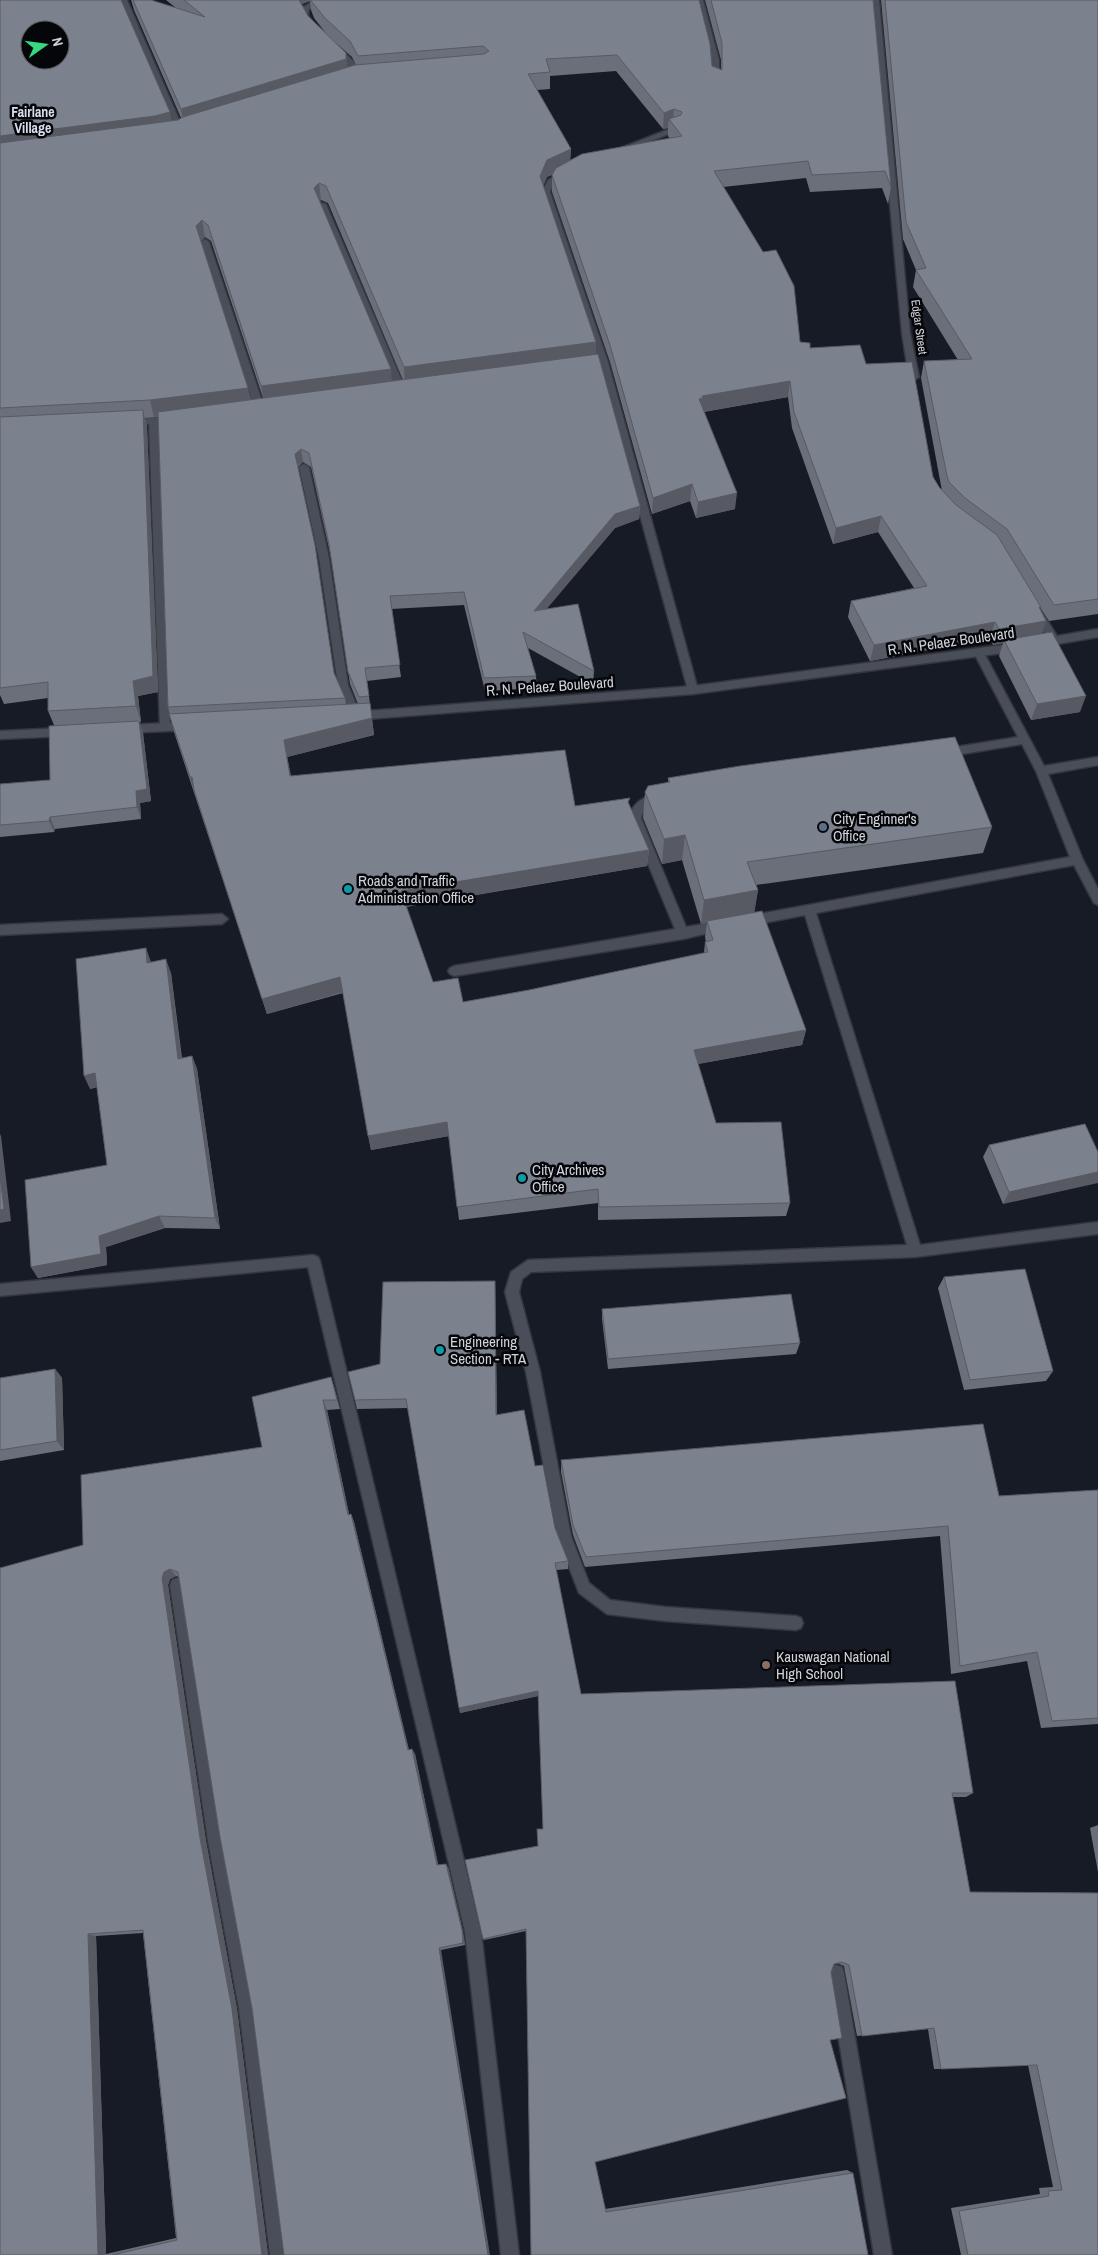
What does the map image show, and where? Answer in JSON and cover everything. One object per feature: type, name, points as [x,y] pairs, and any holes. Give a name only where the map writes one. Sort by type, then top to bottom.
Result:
[{"type":"street","points":[[123,0],[178,133],[190,130]]},
{"type":"street","points":[[317,31],[304,15],[305,8],[322,0]]},
{"type":"street","points":[[699,0],[715,60],[716,83]]},
{"type":"street","name":"Edgar Street","points":[[875,0],[906,333],[917,390]]},
{"type":"street","points":[[331,44],[351,64],[356,74],[350,80],[363,77]]},
{"type":"street","points":[[610,153],[674,130]]},
{"type":"street","points":[[578,167],[551,181],[546,192],[693,690]]},
{"type":"street","points":[[322,204],[400,390]]},
{"type":"street","points":[[205,242],[259,407]]},
{"type":"street","points":[[116,424],[183,418]]},
{"type":"street","points":[[154,422],[165,727]]},
{"type":"street","name":"R. N. Pelaez Boulevard","points":[[304,467],[324,558],[343,685],[351,716],[693,690],[979,653],[1098,633]]},
{"type":"street","points":[[1030,602],[1054,641]]},
{"type":"street","points":[[979,653],[1023,740],[1041,771],[1077,860],[1098,900]]},
{"type":"street","points":[[116,729],[203,725]]},
{"type":"street","points":[[0,734],[78,731]]},
{"type":"street","points":[[936,754],[1023,740]]},
{"type":"street","points":[[1041,771],[1098,760]]},
{"type":"street","points":[[672,796],[642,804],[636,810],[634,818],[683,934]]},
{"type":"street","points":[[454,971],[683,934],[1077,860]]},
{"type":"street","points":[[809,909],[915,1251]]},
{"type":"street","points":[[0,930],[222,919]]},
{"type":"street","points":[[796,1623],[665,1614],[607,1607],[584,1588],[564,1536],[532,1372],[512,1292],[516,1276],[528,1266],[915,1251],[1098,1228]]},
{"type":"street","points":[[0,1290],[313,1261],[473,1932],[510,2255]]},
{"type":"street","points":[[177,1585],[216,1841],[247,2009],[279,2255]]},
{"type":"street","points":[[836,1973],[883,2255]]},
{"type":"building","points":[[0,0],[121,0],[170,112],[155,116],[0,136]]},
{"type":"building","points":[[133,0],[151,0],[205,17],[184,0],[299,0],[308,16],[346,53],[346,59],[181,109]]},
{"type":"building","points":[[311,0],[699,0],[710,44],[712,66],[722,70],[722,43],[711,0],[873,0],[891,187],[885,171],[812,175],[808,161],[714,171],[763,252],[776,250],[794,286],[800,342],[810,343],[810,348],[860,345],[866,364],[912,362],[933,477],[939,487],[956,505],[997,535],[1041,607],[1039,607],[1046,621],[999,629],[995,622],[874,645],[851,601],[927,586],[881,516],[836,528],[794,412],[790,381],[702,396],[703,398],[699,399],[737,493],[698,502],[692,484],[653,498],[610,345],[552,175],[556,168],[582,154],[682,136],[669,119],[681,115],[682,112],[674,109],[664,113],[617,55],[546,59],[550,72],[528,74],[571,149],[547,160],[540,176],[596,342],[404,367],[326,186],[319,183],[314,188],[391,369],[261,386],[208,225],[202,220],[196,226],[248,388],[150,400],[0,408],[0,143],[178,120],[355,65],[484,54],[489,51],[483,46],[358,56],[350,41],[325,18]]},
{"type":"building","points":[[885,0],[1098,0],[1098,599],[1054,605],[1007,529],[965,498],[949,482],[924,361],[972,359],[916,270],[926,268],[906,222]]},
{"type":"building","points":[[598,354],[640,506],[615,514],[534,611],[578,604],[594,671],[523,632],[536,676],[484,678],[464,592],[390,596],[400,665],[365,668],[369,696],[359,697],[348,672],[329,544],[309,453],[301,449],[295,454],[315,545],[334,673],[345,698],[168,707],[158,412]]},
{"type":"building","points":[[143,410],[153,676],[133,681],[136,706],[48,711],[48,682],[0,688],[0,417]]},
{"type":"building","points":[[1052,632],[1086,696],[1037,704],[1004,640]]},
{"type":"building","points":[[370,703],[372,718],[284,740],[290,776],[565,750],[575,806],[630,798],[628,802],[649,850],[401,891],[433,982],[458,978],[463,1002],[708,952],[705,942],[713,940],[707,921],[762,911],[806,1030],[694,1050],[716,1123],[781,1122],[790,1203],[599,1207],[598,1189],[457,1207],[447,1122],[368,1136],[340,977],[262,999],[194,790],[192,777],[190,777],[169,714]]},
{"type":"building","points":[[139,721],[147,789],[136,791],[137,807],[50,817],[49,821],[0,825],[0,784],[50,780],[49,726]]},
{"type":"building","name":"City Enginner's Office","points":[[955,737],[992,827],[747,862],[758,890],[704,900],[685,835],[664,839],[645,792],[648,786],[670,782],[668,778],[740,766]]},
{"type":"building","points":[[146,948],[147,963],[166,959],[178,1059],[192,1056],[215,1218],[159,1216],[99,1236],[101,1254],[31,1267],[25,1180],[107,1165],[95,1073],[84,1076],[76,959]]},
{"type":"building","points":[[1085,1124],[1098,1152],[1098,1172],[1009,1192],[989,1145]]},
{"type":"building","points":[[0,1176],[4,1209],[0,1210]]},
{"type":"building","points":[[1025,1269],[1053,1371],[970,1380],[944,1277]]},
{"type":"building","points":[[495,1281],[496,1415],[524,1410],[535,1466],[543,1465],[555,1528],[568,1561],[555,1563],[581,1694],[955,1681],[973,1793],[952,1793],[970,1892],[1098,1893],[1098,2255],[968,2255],[959,2211],[1049,2196],[1048,2191],[1062,2190],[1037,2065],[941,2069],[934,2028],[862,2036],[849,1965],[842,1962],[834,1964],[831,1972],[842,2038],[830,2040],[846,2098],[595,2162],[606,2212],[853,2173],[868,2255],[531,2255],[526,1929],[483,1939],[465,1860],[538,1846],[537,1829],[543,1829],[538,1691],[459,1708],[406,1399],[355,1400],[348,1372],[380,1364],[383,1282]]},
{"type":"building","points":[[791,1294],[800,1343],[608,1359],[602,1309]]},
{"type":"building","points":[[55,1369],[57,1441],[0,1450],[0,1378]]},
{"type":"building","points":[[331,1377],[337,1400],[323,1400],[348,1515],[351,1514],[408,1750],[412,1749],[437,1865],[446,1864],[462,1930],[463,1943],[439,1948],[488,2255],[284,2255],[252,2008],[220,1837],[178,1572],[170,1569],[164,1572],[162,1578],[200,1838],[232,2009],[262,2255],[112,2255],[177,2240],[143,1930],[88,1934],[98,2255],[0,2255],[0,1568],[83,1545],[81,1475],[262,1447],[252,1397]]},
{"type":"building","points":[[983,1424],[999,1496],[1098,1490],[1098,1718],[1052,1721],[1037,1652],[960,1666],[948,1526],[586,1557],[573,1525],[561,1460]]},
{"type":"place","name":"City Enginner's Office","points":[[823,827]]},
{"type":"place","name":"Roads and Traffic Administration Office","points":[[348,889]]},
{"type":"place","name":"City Archives Office","points":[[522,1178]]},
{"type":"place","name":"Engineering Section - RTA","points":[[440,1350]]},
{"type":"place","name":"Kauswagan National High School","points":[[766,1665]]},
{"type":"district","name":"Fairlane Village","points":[[33,120]]}]
